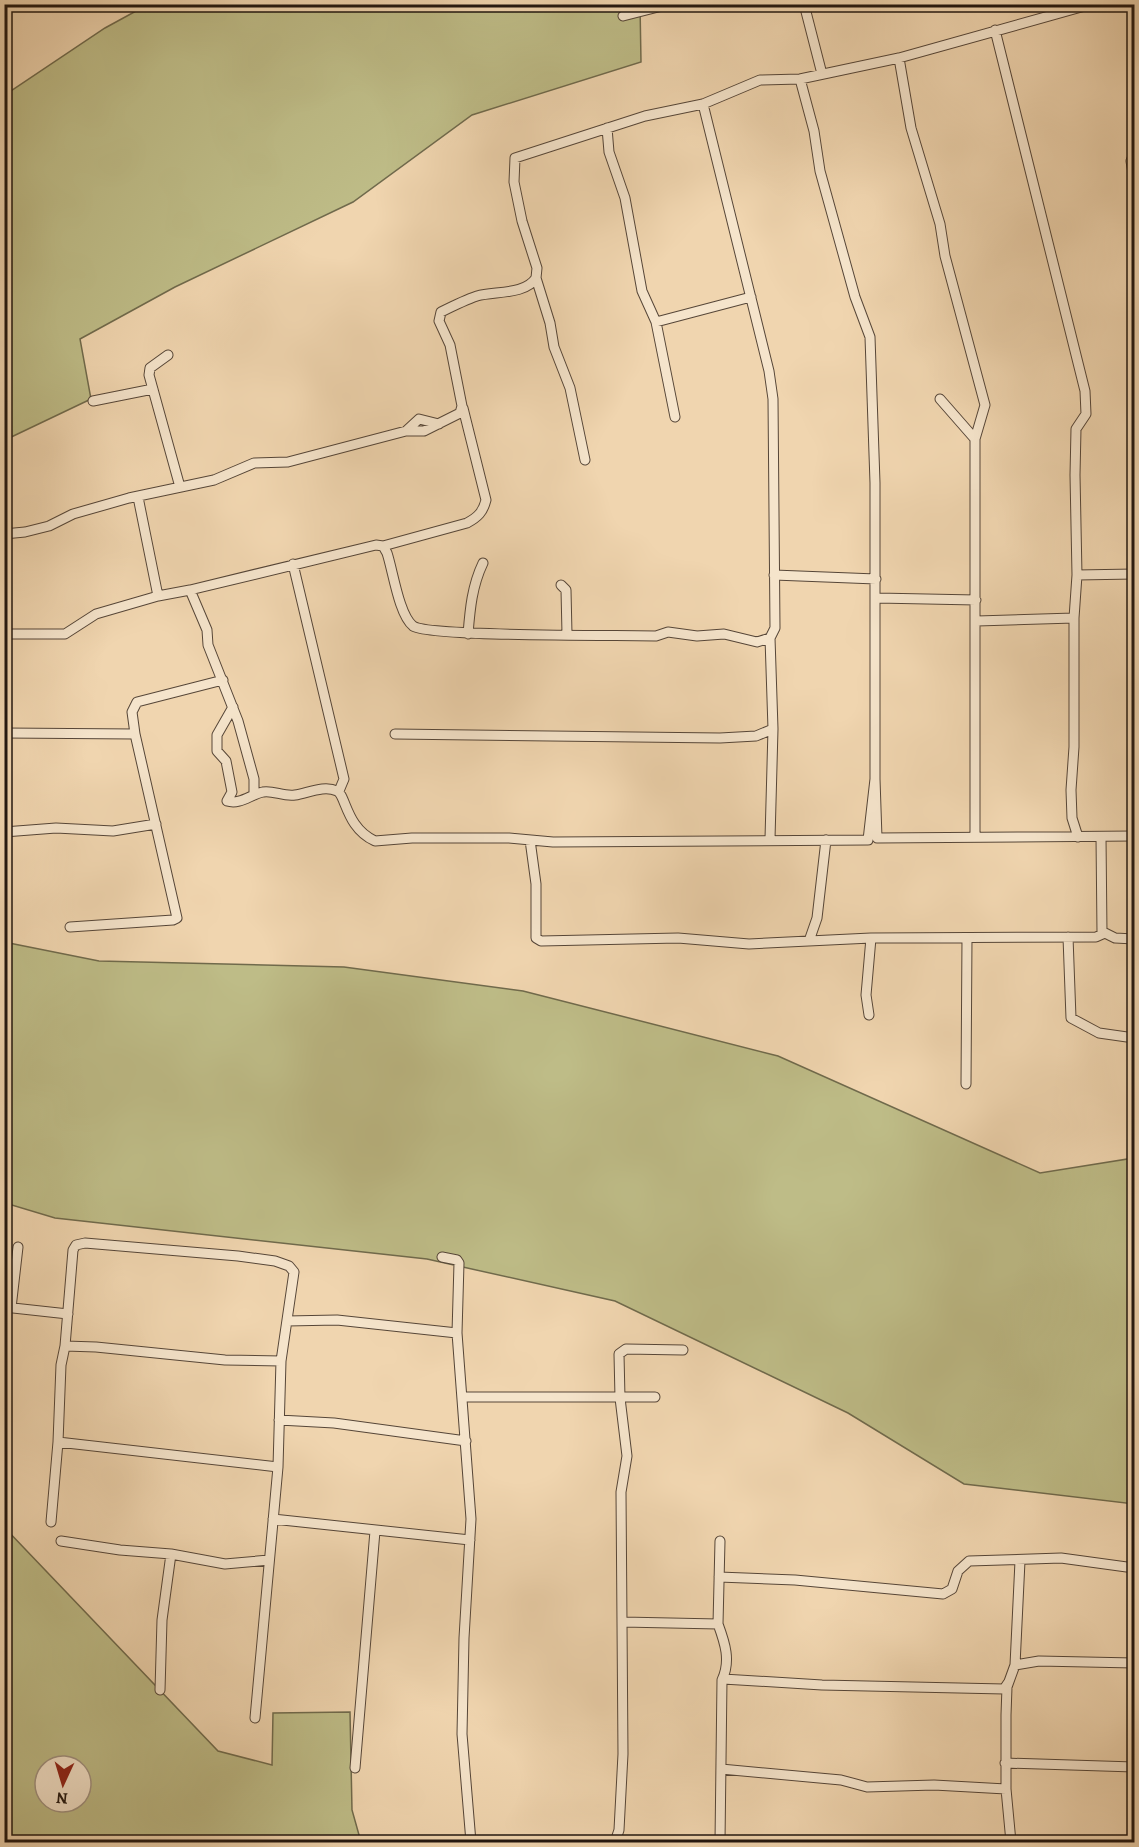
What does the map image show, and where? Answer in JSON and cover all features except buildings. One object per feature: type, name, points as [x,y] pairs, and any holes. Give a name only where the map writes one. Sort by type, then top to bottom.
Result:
[{"type":"street","points":[[623,16],[669,4]]},
{"type":"street","points":[[804,4],[822,74]]},
{"type":"street","points":[[585,460],[570,388],[554,347],[550,322],[536,278],[537,268],[522,221],[514,182],[515,158],[608,128],[704,104],[760,80],[800,79],[899,58],[1092,4]]},
{"type":"street","points":[[994,30],[1085,391],[1086,414],[1076,429],[1077,575],[1074,618],[1071,800],[1072,818],[1078,837]]},
{"type":"street","points":[[899,58],[911,128],[940,225],[945,256],[985,405],[975,439],[977,621],[975,837]]},
{"type":"street","points":[[800,79],[814,131],[820,171],[855,297],[870,338],[877,598],[875,779],[877,838],[1134,836]]},
{"type":"street","points":[[704,104],[769,371],[773,399],[775,628],[770,638],[773,729],[770,839]]},
{"type":"street","points":[[608,128],[609,152],[625,198],[642,291],[656,321],[675,417]]},
{"type":"street","points":[[1134,154],[1131,161],[1134,179]]},
{"type":"street","points":[[4,634],[61,635],[96,614],[158,596],[376,545],[383,546],[467,523],[477,518],[484,509],[486,500],[462,406],[450,345],[444,333],[440,315],[452,306],[479,296],[521,289],[530,285],[536,278]]},
{"type":"street","points":[[656,321],[751,297]]},
{"type":"street","points":[[168,355],[150,368],[153,389],[180,487]]},
{"type":"street","points":[[93,401],[153,389]]},
{"type":"street","points":[[940,399],[975,439]]},
{"type":"street","points":[[4,534],[49,526],[73,514],[214,480],[254,463],[297,460],[406,431],[424,431],[460,413],[462,406]]},
{"type":"street","points":[[138,497],[158,596]]},
{"type":"street","points":[[383,546],[396,580],[399,600],[412,626],[422,630],[468,634],[656,636],[668,632],[697,636],[724,634],[757,642],[770,638]]},
{"type":"street","points":[[468,634],[470,603],[483,563]]},
{"type":"street","points":[[293,564],[344,779],[339,791],[354,825],[375,841],[412,838],[758,842],[770,839],[868,840],[875,779]]},
{"type":"street","points":[[1077,575],[1134,574]]},
{"type":"street","points":[[774,575],[876,579]]},
{"type":"street","points":[[561,585],[566,590],[567,634]]},
{"type":"street","points":[[190,590],[207,630],[208,645],[233,707],[254,779],[252,795]]},
{"type":"street","points":[[877,598],[976,600]]},
{"type":"street","points":[[977,621],[1074,618]]},
{"type":"street","points":[[70,927],[177,918],[132,712],[137,702],[223,680]]},
{"type":"street","points":[[233,707],[217,735],[217,751],[226,761],[232,792],[227,801],[234,803],[266,791],[295,795],[307,791],[339,791]]},
{"type":"street","points":[[395,734],[720,738],[756,736],[773,729]]},
{"type":"street","points":[[4,733],[135,734]]},
{"type":"street","points":[[254,779],[266,791]]},
{"type":"street","points":[[4,831],[56,828],[113,831],[156,824]]},
{"type":"street","points":[[1101,837],[1102,933]]},
{"type":"street","points":[[530,840],[536,884],[534,930],[536,938],[541,941],[678,938],[749,944],[871,938],[1068,938],[1096,937],[1102,933],[1134,939]]},
{"type":"street","points":[[809,941],[817,918],[826,840]]},
{"type":"street","points":[[869,1015],[866,995],[871,938]]},
{"type":"street","points":[[966,1084],[967,938]]},
{"type":"street","points":[[1068,938],[1071,1018],[1099,1033],[1134,1038]]},
{"type":"street","points":[[51,1522],[58,1442],[61,1365],[65,1346],[72,1250],[76,1245],[85,1243],[238,1256],[289,1266],[294,1272],[281,1361],[278,1467],[255,1718]]},
{"type":"street","points":[[18,1246],[8,1308],[68,1314]]},
{"type":"street","points":[[442,1257],[457,1260],[459,1263],[457,1333],[466,1441],[470,1540],[464,1638],[462,1734],[471,1842],[486,1842]]},
{"type":"street","points":[[288,1321],[337,1320],[457,1333]]},
{"type":"street","points":[[65,1346],[190,1357],[281,1361]]},
{"type":"street","points":[[615,1842],[619,1830],[623,1754],[621,1492],[627,1456],[620,1398],[619,1354],[622,1350],[683,1350]]},
{"type":"street","points":[[463,1397],[655,1397]]},
{"type":"street","points":[[279,1420],[334,1423],[466,1441]]},
{"type":"street","points":[[58,1442],[278,1467]]},
{"type":"street","points":[[273,1519],[470,1540]]},
{"type":"street","points":[[355,1768],[375,1530]]},
{"type":"street","points":[[61,1540],[120,1550],[171,1554],[225,1564],[269,1560]]},
{"type":"street","points":[[720,1541],[718,1624],[726,1645],[726,1668],[723,1679],[720,1842]]},
{"type":"street","points":[[160,1690],[162,1620],[171,1554]]},
{"type":"street","points":[[719,1577],[795,1580],[943,1594],[952,1589],[958,1571],[965,1563],[1061,1558],[1134,1568]]},
{"type":"street","points":[[723,1679],[875,1687],[1004,1689],[1015,1665],[1020,1561]]},
{"type":"street","points":[[623,1622],[718,1624]]},
{"type":"street","points":[[1015,1665],[1047,1661],[1134,1663]]},
{"type":"street","points":[[1008,1683],[1005,1763],[1011,1842]]},
{"type":"street","points":[[1005,1763],[1134,1767]]},
{"type":"street","points":[[721,1769],[841,1780],[867,1787],[934,1785],[1006,1789]]},
{"type":"shaded area","points":[[147,5],[640,5],[641,62],[472,115],[353,202],[175,287],[80,339],[91,399],[5,440],[5,95],[105,28]]},
{"type":"shaded area","points":[[4,942],[99,961],[344,967],[523,991],[778,1056],[1040,1173],[1134,1158],[1134,1504],[964,1484],[848,1413],[615,1301],[427,1259],[55,1218],[5,1203]]},
{"type":"shaded area","points":[[4,1527],[218,1751],[272,1765],[273,1713],[350,1712],[352,1810],[361,1842],[5,1842]]}]
